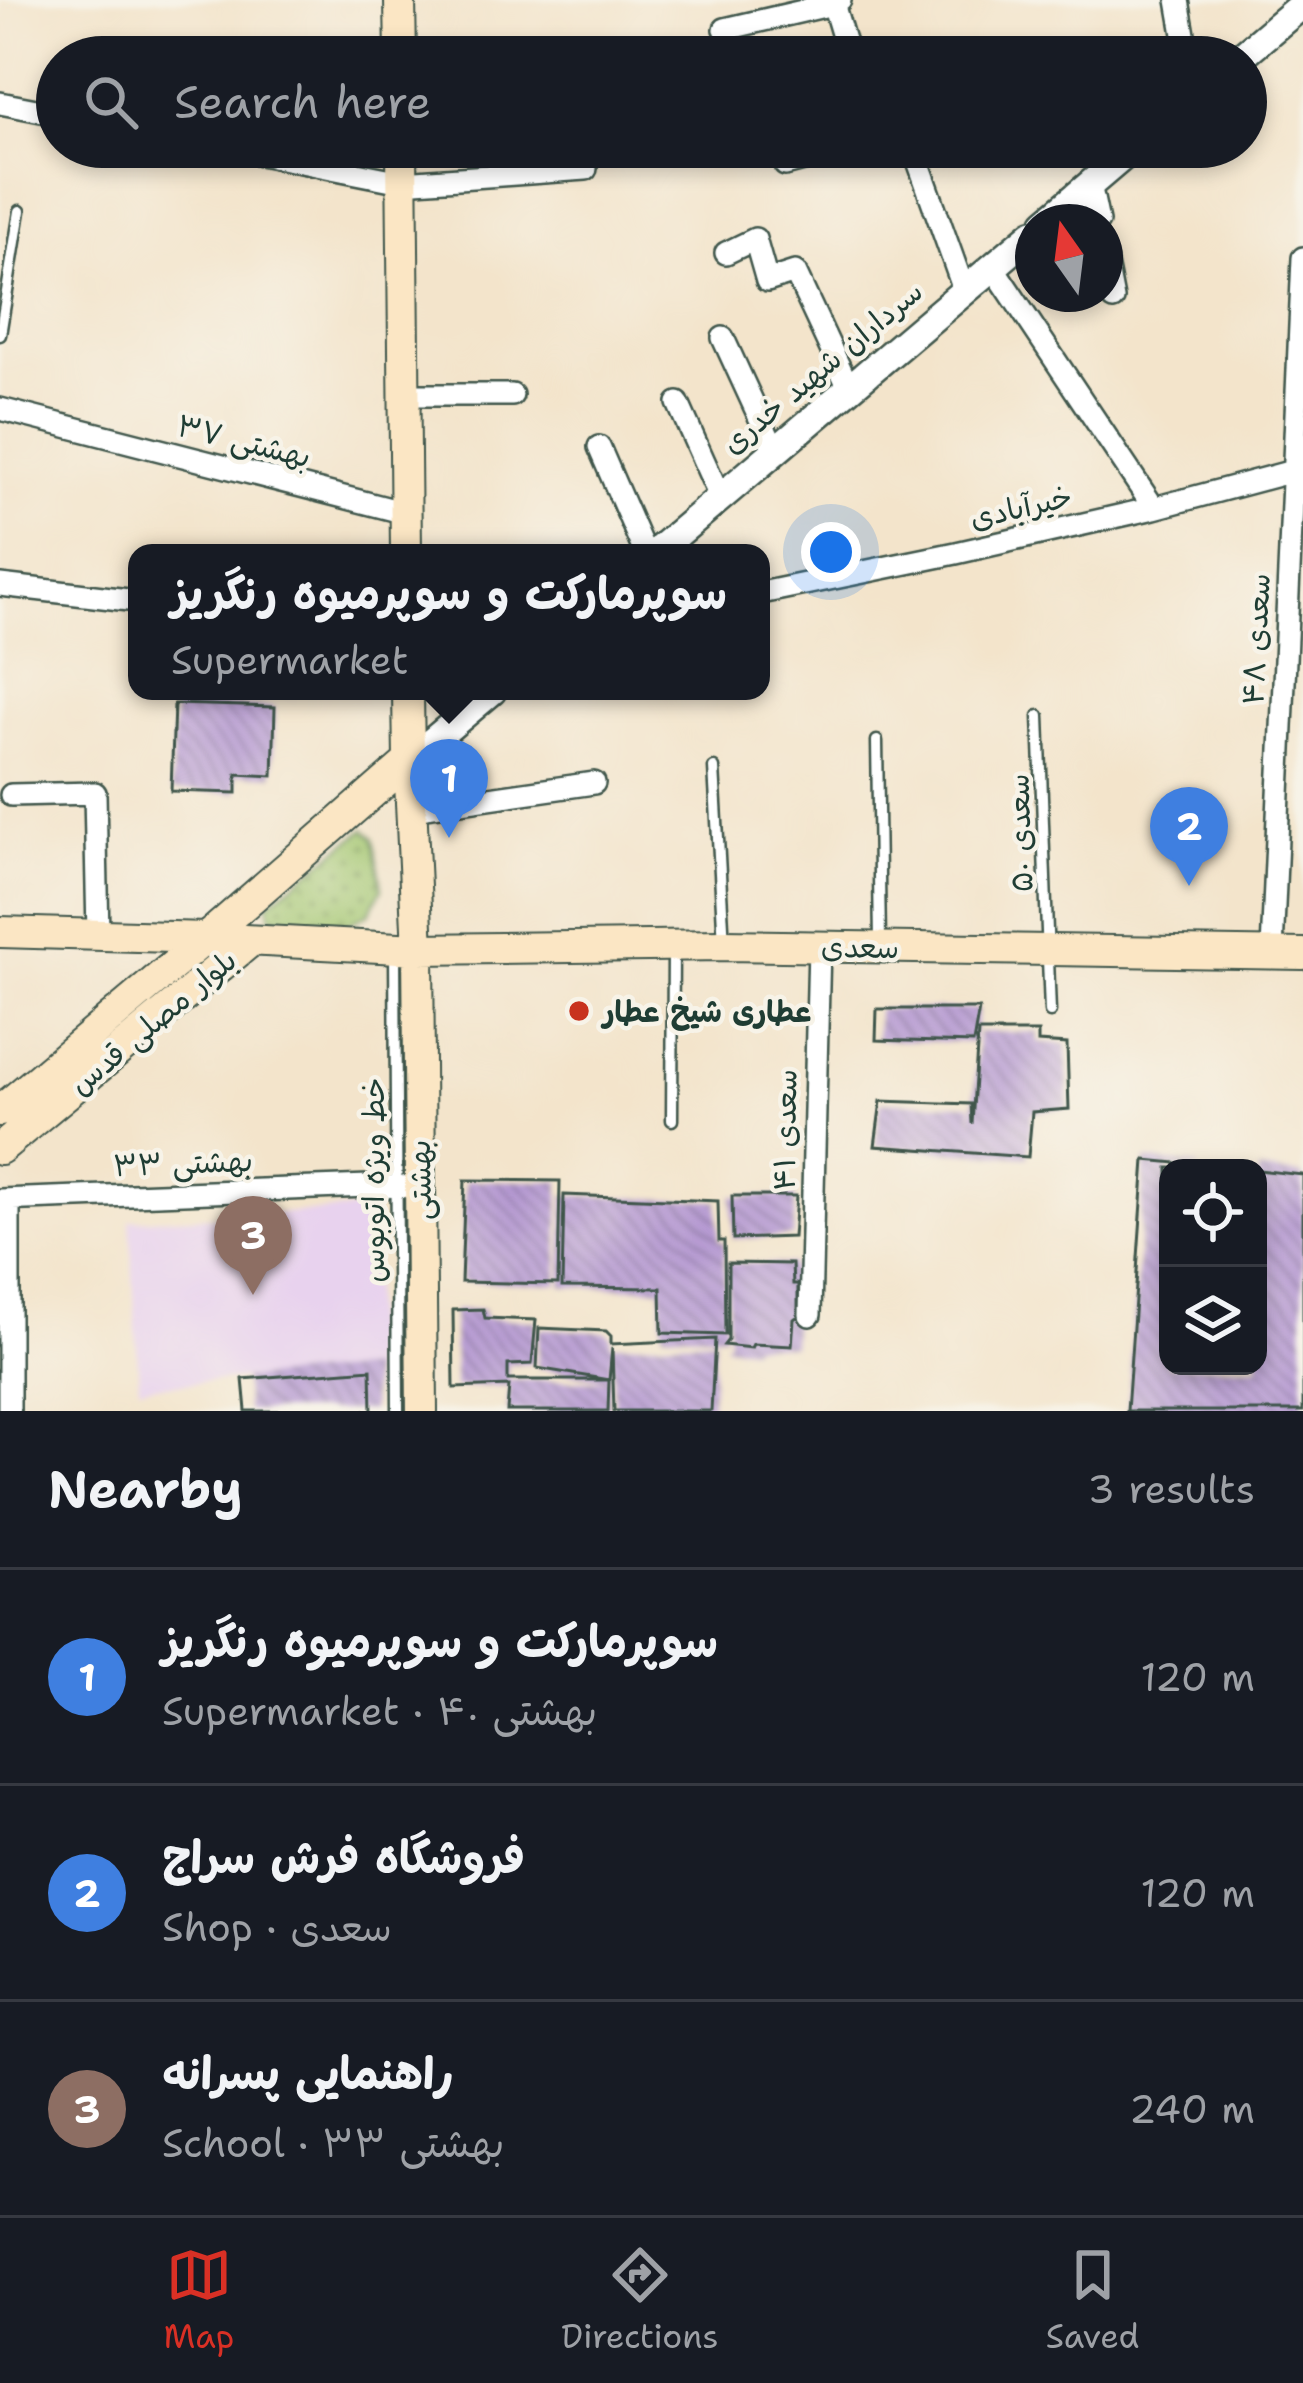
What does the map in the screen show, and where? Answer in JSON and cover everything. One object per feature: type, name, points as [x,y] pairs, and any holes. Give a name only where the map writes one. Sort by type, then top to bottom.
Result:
[{"type":"main road","points":[[400,0],[401,36]]},
{"type":"main road","points":[[402,168],[406,544]]},
{"type":"main road","points":[[408,700],[409,761]]},
{"type":"main road","name":"بهشتی","points":[[409,761],[409,1186],[422,1411]]},
{"type":"main road","name":"بلوار مصلی قدس","points":[[0,1111],[409,761]]},
{"type":"main road","points":[[0,932],[206,938]]},
{"type":"main road","name":"سعدی","points":[[206,938],[406,949],[819,946],[1287,953]]},
{"type":"main road","name":"بلوار مصلی قدس","points":[[0,1149],[250,941]]},
{"type":"street","points":[[1178,0],[1184,36]]},
{"type":"street","points":[[724,28],[835,1],[844,36]]},
{"type":"street","points":[[1260,36],[1286,8]]},
{"type":"street","points":[[0,103],[36,110]]},
{"type":"street","points":[[331,168],[402,182],[586,169]]},
{"type":"street","points":[[920,168],[964,290]]},
{"type":"street","points":[[1067,204],[1109,168]]},
{"type":"street","points":[[1090,184],[1094,204]]},
{"type":"street","points":[[726,253],[755,239],[767,281],[795,272],[849,388]]},
{"type":"street","name":"سرداران شهید خدری","points":[[665,544],[1015,248]]},
{"type":"street","name":"سعدی ۴۸","points":[[1287,953],[1293,472],[1303,258]]},
{"type":"street","points":[[993,267],[1154,508]]},
{"type":"street","points":[[724,338],[775,451]]},
{"type":"street","points":[[405,395],[512,395]]},
{"type":"street","points":[[678,403],[720,497]]},
{"type":"street","name":"بهشتی ۳۷","points":[[0,409],[406,513]]},
{"type":"street","points":[[599,447],[641,544]]},
{"type":"street","name":"خیرآبادی","points":[[770,591],[1154,508],[1293,472]]},
{"type":"street","points":[[0,585],[128,600]]},
{"type":"street","points":[[409,761],[481,700]]},
{"type":"street","points":[[412,809],[594,782]]},
{"type":"street","points":[[10,795],[95,793],[98,935]]},
{"type":"street","name":"سعدی ۴۱","points":[[810,1316],[819,946]]},
{"type":"street","name":"بهشتی ۳۳","points":[[5,1200],[409,1186]]},
{"type":"street","points":[[5,1200],[9,1411]]},
{"type":"lane","points":[[0,335],[20,211]]},
{"type":"lane","name":"سعدی ۵۰","points":[[1039,716],[1050,1012]]},
{"type":"lane","points":[[877,741],[880,947]]},
{"type":"lane","points":[[715,768],[724,946]]},
{"type":"lane","points":[[672,1120],[674,946]]},
{"type":"lane","name":"خط ویژه اتوبوس","points":[[398,1411],[409,1186]]},
{"type":"shaded area","points":[[374,1209],[371,1369],[139,1387],[130,1220]]},
{"type":"green space","points":[[365,829],[374,838],[382,889],[369,913],[347,924],[271,917],[268,903]]},
{"type":"building","points":[[174,704],[275,707],[273,776],[237,774],[237,793],[171,791]]},
{"type":"building","points":[[877,1009],[979,1009],[973,1043],[876,1040]]},
{"type":"building","points":[[978,1032],[1038,1032],[1038,1042],[1067,1044],[1069,1109],[1032,1112],[1028,1157],[875,1146],[881,1101],[971,1104],[972,1124]]},
{"type":"building","points":[[1145,1160],[1159,1161],[1159,1375],[1267,1375],[1267,1171],[1303,1175],[1303,1411],[1127,1411]]},
{"type":"building","points":[[465,1180],[560,1181],[558,1284],[461,1282]]},
{"type":"building","points":[[564,1195],[718,1201],[719,1241],[724,1241],[725,1335],[662,1333],[661,1288],[562,1287]]},
{"type":"building","points":[[732,1196],[796,1196],[793,1237],[733,1239]]},
{"type":"building","points":[[728,1263],[792,1264],[793,1284],[798,1284],[798,1316],[792,1346],[724,1345],[728,1340]]},
{"type":"building","points":[[483,1309],[485,1318],[536,1320],[532,1364],[508,1365],[508,1380],[609,1380],[608,1411],[507,1411],[509,1386],[454,1388],[453,1310]]},
{"type":"building","points":[[539,1328],[606,1331],[611,1344],[715,1339],[711,1411],[614,1411],[612,1348],[609,1380],[537,1368]]},
{"type":"building","points":[[371,1369],[372,1411],[246,1411],[243,1379]]},
{"type":"place","name":"سوپرمارکت و سوپرمیوه رنگریز","points":[[449,838]]},
{"type":"place","name":"فروشگاه فرش سراج","points":[[1189,886]]},
{"type":"place","name":"عطاری شیخ عطار","points":[[579,1011]]},
{"type":"place","name":"راهنمایی پسرانه","points":[[253,1295]]}]
